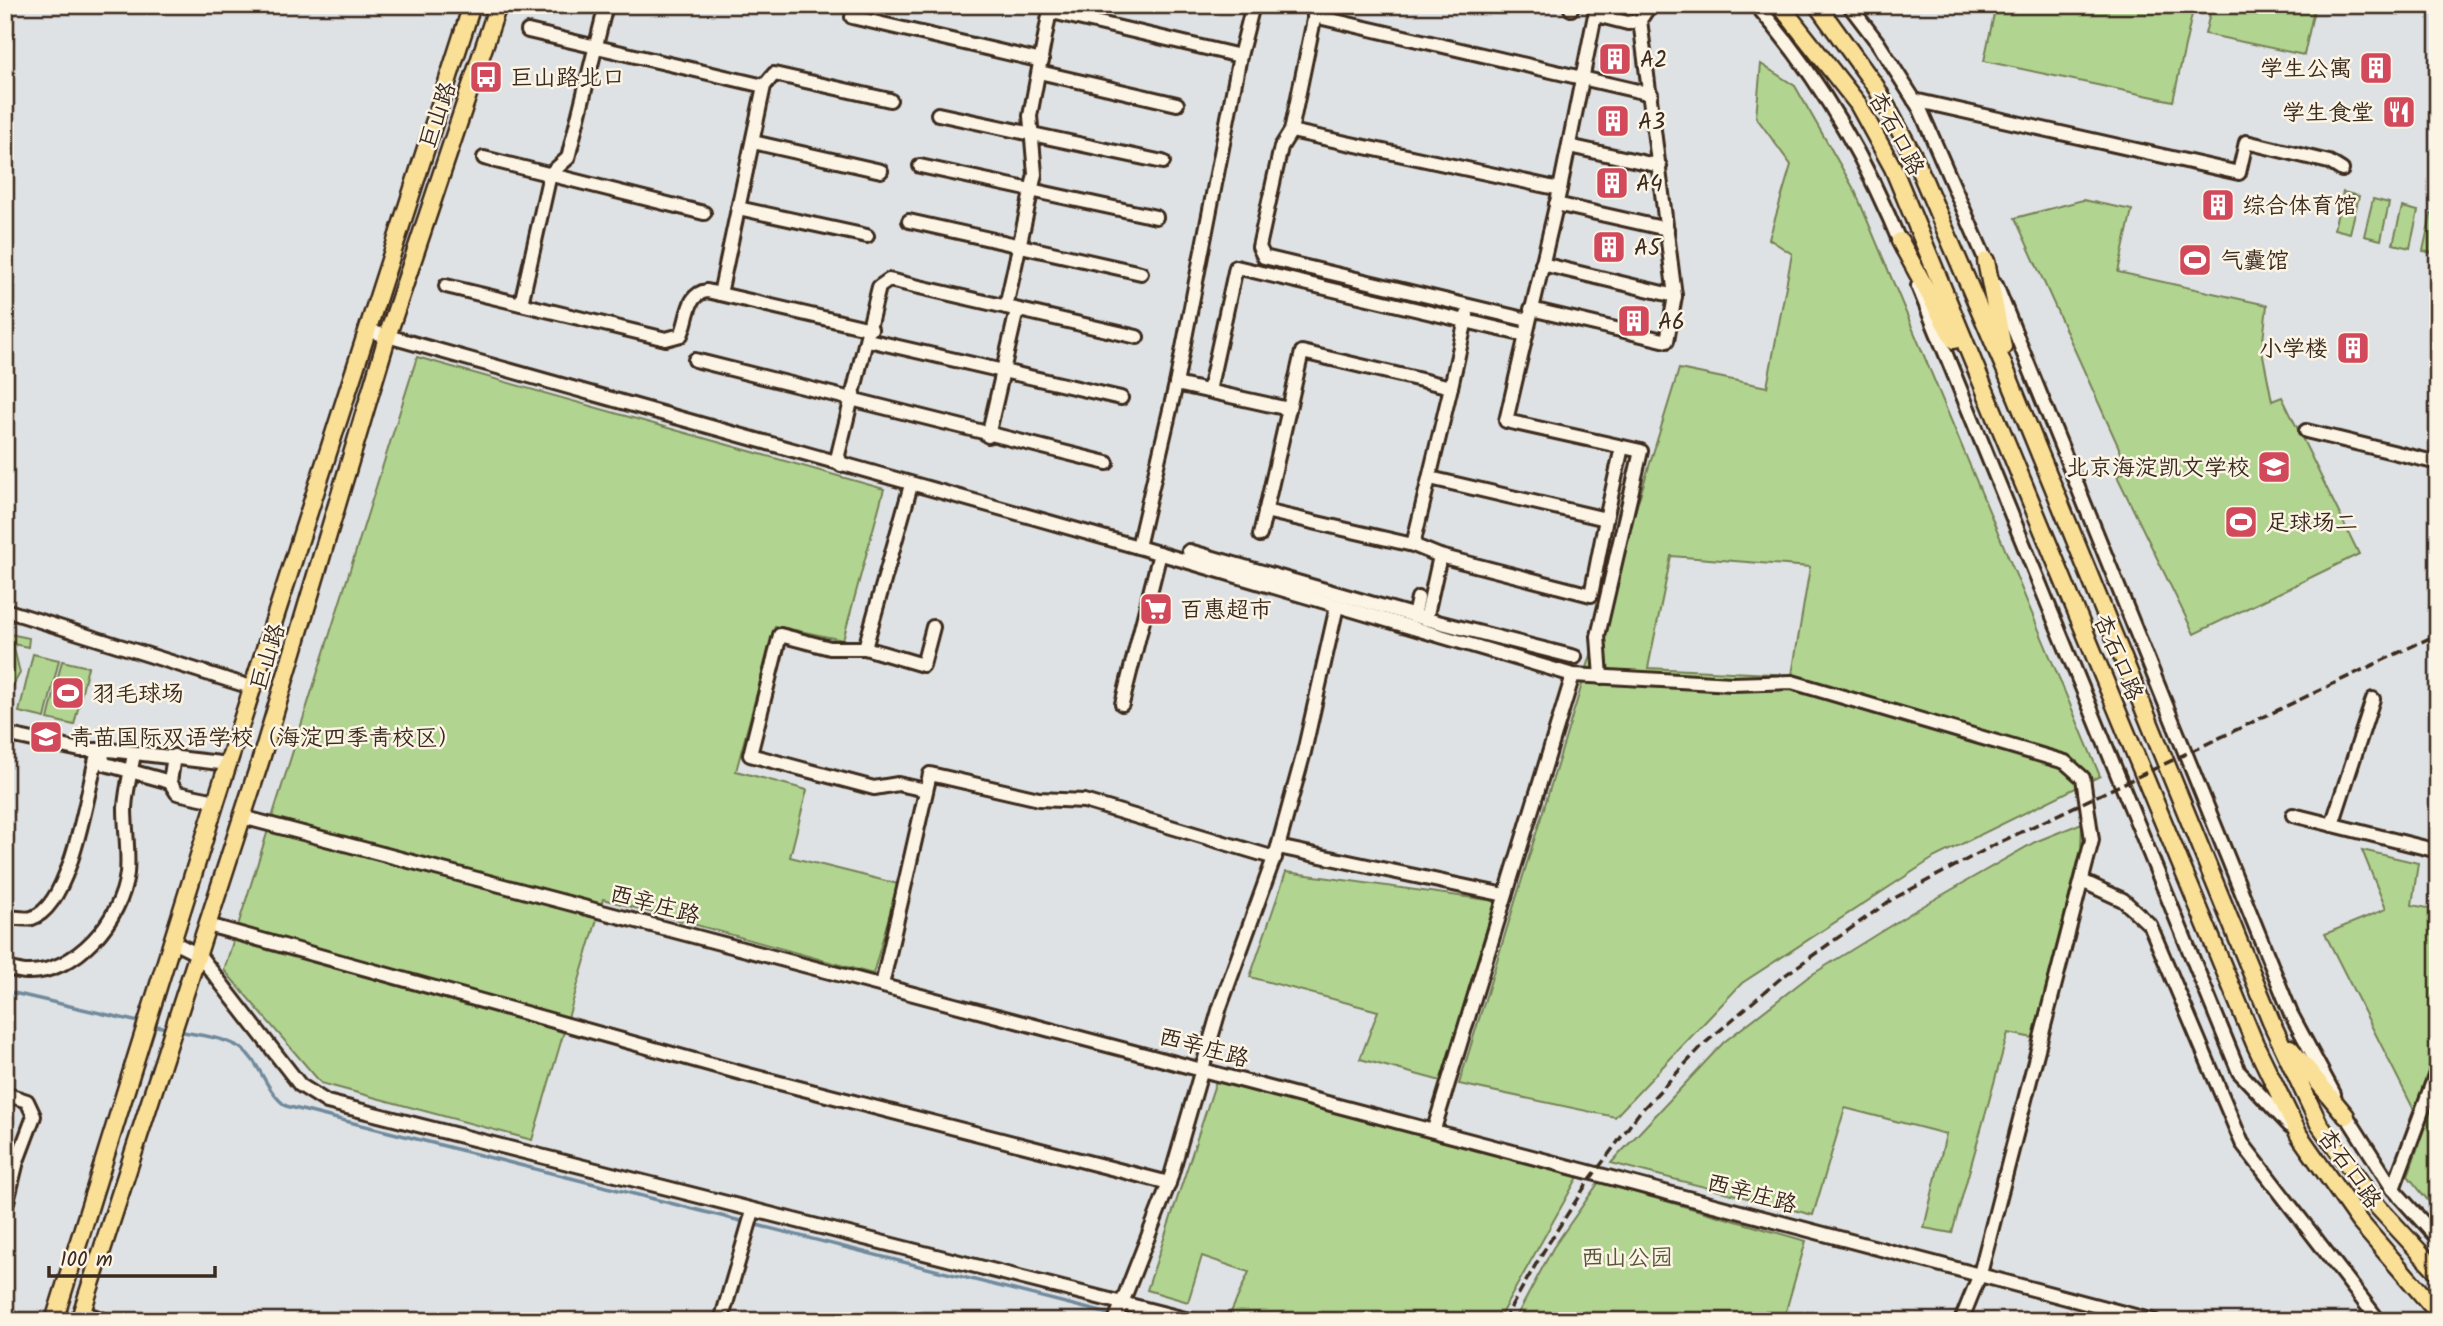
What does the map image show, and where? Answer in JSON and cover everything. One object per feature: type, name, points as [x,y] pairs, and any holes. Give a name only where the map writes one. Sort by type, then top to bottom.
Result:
[{"type":"main road","name":"巨山路","points":[[54,1321],[216,801],[472,5]]},
{"type":"main road","name":"巨山路","points":[[81,1317],[199,955],[388,334],[498,5]]},
{"type":"main road","name":"杏石口路","points":[[1780,5],[1858,104],[1894,168],[2255,1044],[2299,1135],[2359,1221],[2438,1313]]},
{"type":"main road","name":"杏石口路","points":[[1817,5],[1876,87],[1914,157],[2008,376],[2274,1028],[2319,1124],[2378,1207],[2438,1272]]},
{"type":"main road","points":[[1900,242],[1989,404]]},
{"type":"main road","points":[[1986,261],[2008,376]]},
{"type":"main road","points":[[2274,1028],[2346,1116]]},
{"type":"street","points":[[521,304],[551,174],[568,158],[606,5]]},
{"type":"street","points":[[1138,547],[1176,384],[1240,57],[1253,5]]},
{"type":"street","points":[[1650,5],[1640,20],[1651,94],[1675,296],[1667,341],[1469,306],[1264,257],[1259,247],[1280,148],[1291,131],[1315,10],[1651,94]]},
{"type":"street","points":[[1756,5],[1805,65],[1846,129],[1900,242],[2239,1072],[2299,1135]]},
{"type":"street","name":"杏石口路","points":[[1849,5],[1878,43],[1914,100],[1986,261],[2291,1014],[2346,1116],[2393,1189],[2438,1239]]},
{"type":"street","points":[[988,436],[1011,309],[1019,247],[1035,174],[1030,116],[1052,9],[1240,57]]},
{"type":"street","points":[[1601,677],[1598,636],[1641,452],[1506,421],[1560,189],[1597,10],[1628,23],[1640,20]]},
{"type":"street","points":[[852,17],[1177,104]]},
{"type":"street","points":[[528,31],[764,86]]},
{"type":"street","points":[[720,293],[764,86],[774,74],[890,100]]},
{"type":"street","points":[[1914,100],[2239,173],[2246,142],[2329,162],[2342,170]]},
{"type":"street","points":[[937,114],[1163,162]]},
{"type":"street","points":[[1291,131],[1560,189]]},
{"type":"street","points":[[753,142],[881,172]]},
{"type":"street","points":[[1569,146],[1660,166]]},
{"type":"street","points":[[484,158],[705,213]]},
{"type":"street","points":[[920,166],[1156,217]]},
{"type":"street","points":[[1556,204],[1667,229]]},
{"type":"street","points":[[738,208],[867,236]]},
{"type":"street","points":[[909,221],[1141,274]]},
{"type":"street","points":[[1542,264],[1675,296]]},
{"type":"street","points":[[1209,391],[1236,267],[1525,335]]},
{"type":"street","points":[[841,465],[838,455],[880,287],[889,280],[1137,337]]},
{"type":"street","points":[[446,286],[671,339],[681,335],[695,295],[707,291],[720,293],[1121,398]]},
{"type":"street","points":[[1413,545],[1469,306]]},
{"type":"street","points":[[366,330],[1160,553],[1573,675],[1732,684],[1792,682],[2065,762],[2084,778],[2092,840],[1980,1274],[1961,1321]]},
{"type":"street","points":[[1260,535],[1304,347],[1451,387]]},
{"type":"street","points":[[695,360],[988,436],[1107,463]]},
{"type":"street","points":[[1176,384],[1289,409]]},
{"type":"street","points":[[2306,431],[2437,459]]},
{"type":"street","points":[[1265,511],[1413,545],[1440,556],[1591,595],[1622,447]]},
{"type":"street","points":[[1430,478],[1606,519]]},
{"type":"street","points":[[865,648],[911,485]]},
{"type":"street","points":[[1189,551],[1420,617],[1575,657]]},
{"type":"street","points":[[1122,705],[1160,553]]},
{"type":"street","points":[[1420,617],[1440,556]]},
{"type":"street","points":[[1418,598],[1420,617]]},
{"type":"street","points":[[1115,1321],[1169,1183],[1224,995],[1276,852],[1304,752],[1337,606]]},
{"type":"street","points":[[5,610],[254,688]]},
{"type":"street","points":[[926,790],[898,784],[874,788],[750,755],[780,635],[830,648],[865,648],[923,666],[933,627]]},
{"type":"street","points":[[1433,1129],[1573,675]]},
{"type":"street","points":[[2332,825],[2373,699]]},
{"type":"street","points":[[5,734],[80,750],[98,750]]},
{"type":"street","points":[[98,750],[98,754],[109,750],[229,764]]},
{"type":"street","points":[[98,750],[105,764],[170,782]]},
{"type":"street","points":[[5,917],[32,918],[52,902],[66,879],[98,750]]},
{"type":"street","points":[[5,967],[26,972],[67,961],[83,949],[120,904],[127,873],[125,804],[134,754]]},
{"type":"street","points":[[174,756],[170,782],[177,793],[216,801]]},
{"type":"street","points":[[882,985],[930,774],[1039,799],[1084,802],[1276,852],[1506,895]]},
{"type":"street","points":[[2293,815],[2438,851]]},
{"type":"street","name":"西辛庄路","points":[[242,817],[1203,1068],[2154,1321]]},
{"type":"street","points":[[2082,881],[2123,900],[2150,925],[2242,1143],[2379,1321]]},
{"type":"street","points":[[208,925],[754,1076],[1169,1183]]},
{"type":"street","points":[[173,942],[199,955],[300,1085],[327,1102],[1193,1321]]},
{"type":"street","points":[[2393,1189],[2438,1068]]},
{"type":"street","points":[[5,1094],[27,1101],[34,1116],[11,1160],[5,1210]]},
{"type":"street","points":[[721,1321],[753,1211]]},
{"type":"street","points":[[81,1317],[106,1321]]},
{"type":"green space","points":[[1996,5],[2194,5],[2173,101],[1984,61]]},
{"type":"green space","points":[[2212,5],[2315,5],[2304,55],[2205,34]]},
{"type":"green space","points":[[1761,64],[1795,86],[1855,191],[2100,776],[1935,857],[1742,983],[1615,1117],[1459,1084],[1679,369],[1767,387],[1792,254],[1769,239],[1791,165],[1756,117]],"holes":[[[1671,556],[1810,567],[1792,675],[1648,668]]]},
{"type":"green space","points":[[2343,192],[2359,196],[2350,233],[2334,229]]},
{"type":"green space","points":[[2373,199],[2389,203],[2381,240],[2364,236]]},
{"type":"green space","points":[[2083,200],[2132,210],[2118,272],[2267,305],[2262,350],[2272,401],[2282,397],[2359,554],[2194,634],[2117,476],[2129,470],[2015,218]]},
{"type":"green space","points":[[2402,207],[2418,211],[2410,248],[2393,244]]},
{"type":"green space","points":[[2431,214],[2438,216],[2438,254],[2423,251]]},
{"type":"green space","points":[[417,357],[884,489],[843,640],[775,626],[736,771],[807,790],[790,857],[898,884],[873,974],[603,899],[532,1140],[321,1083],[224,970]]},
{"type":"green space","points":[[5,633],[29,638],[28,647],[13,644],[20,673],[5,699],[10,668]]},
{"type":"green space","points":[[33,654],[59,660],[45,718],[19,712]]},
{"type":"green space","name":"羽毛球场","points":[[62,661],[88,667],[74,725],[48,719]]},
{"type":"green space","points":[[2082,823],[2081,849],[2033,1038],[2008,1033],[1952,1233],[1924,1228],[1946,1134],[1845,1108],[1813,1215],[1611,1163],[1724,1042],[1808,977],[1911,913],[2035,842]]},
{"type":"green space","points":[[2362,850],[2418,863],[2412,905],[2438,910],[2438,1042],[2415,1112],[2325,934],[2386,909]]},
{"type":"green space","points":[[1286,872],[1495,901],[1441,1081],[1360,1059],[1378,1011],[1250,977]]},
{"type":"green space","points":[[1217,1078],[1578,1177],[1497,1321],[1227,1321],[1249,1272],[1202,1256],[1188,1302],[1147,1290]]},
{"type":"green space","points":[[2438,1088],[2438,1213],[2408,1176]]},
{"type":"green space","name":"西山公园","points":[[1599,1182],[1806,1241],[1783,1321],[1514,1321],[1553,1248]]},
{"type":"waterway","points":[[5,991],[143,1023]]},
{"type":"waterway","points":[[151,1025],[167,1028]]},
{"type":"waterway","points":[[178,1031],[220,1039],[242,1049],[254,1062],[273,1093],[286,1106],[1113,1315]]},
{"type":"waterway","points":[[1121,1317],[1137,1321]]},
{"type":"railway","points":[[1503,1321],[1588,1182],[1639,1113],[1704,1044],[1781,978],[1891,900],[1996,844],[2438,634]]},
{"type":"place","name":"A2","points":[[1615,59]]},
{"type":"place","name":"学生公寓","points":[[2376,68]]},
{"type":"place","name":"巨山路北口","points":[[486,77]]},
{"type":"place","name":"学生食堂","points":[[2399,112]]},
{"type":"place","name":"A3","points":[[1613,121]]},
{"type":"place","name":"A4","points":[[1612,183]]},
{"type":"place","name":"综合体育馆","points":[[2218,205]]},
{"type":"place","name":"A5","points":[[1609,247]]},
{"type":"place","name":"气囊馆","points":[[2195,260]]},
{"type":"place","name":"A6","points":[[1634,321]]},
{"type":"place","name":"小学楼","points":[[2353,348]]},
{"type":"place","name":"北京海淀凯文学校","points":[[2274,467]]},
{"type":"place","name":"足球场二","points":[[2241,522]]},
{"type":"place","name":"百惠超市","points":[[1156,609]]},
{"type":"place","name":"羽毛球场","points":[[68,693]]},
{"type":"place","name":"青苗国际双语学校（海淀四季青校区）","points":[[46,737]]}]
